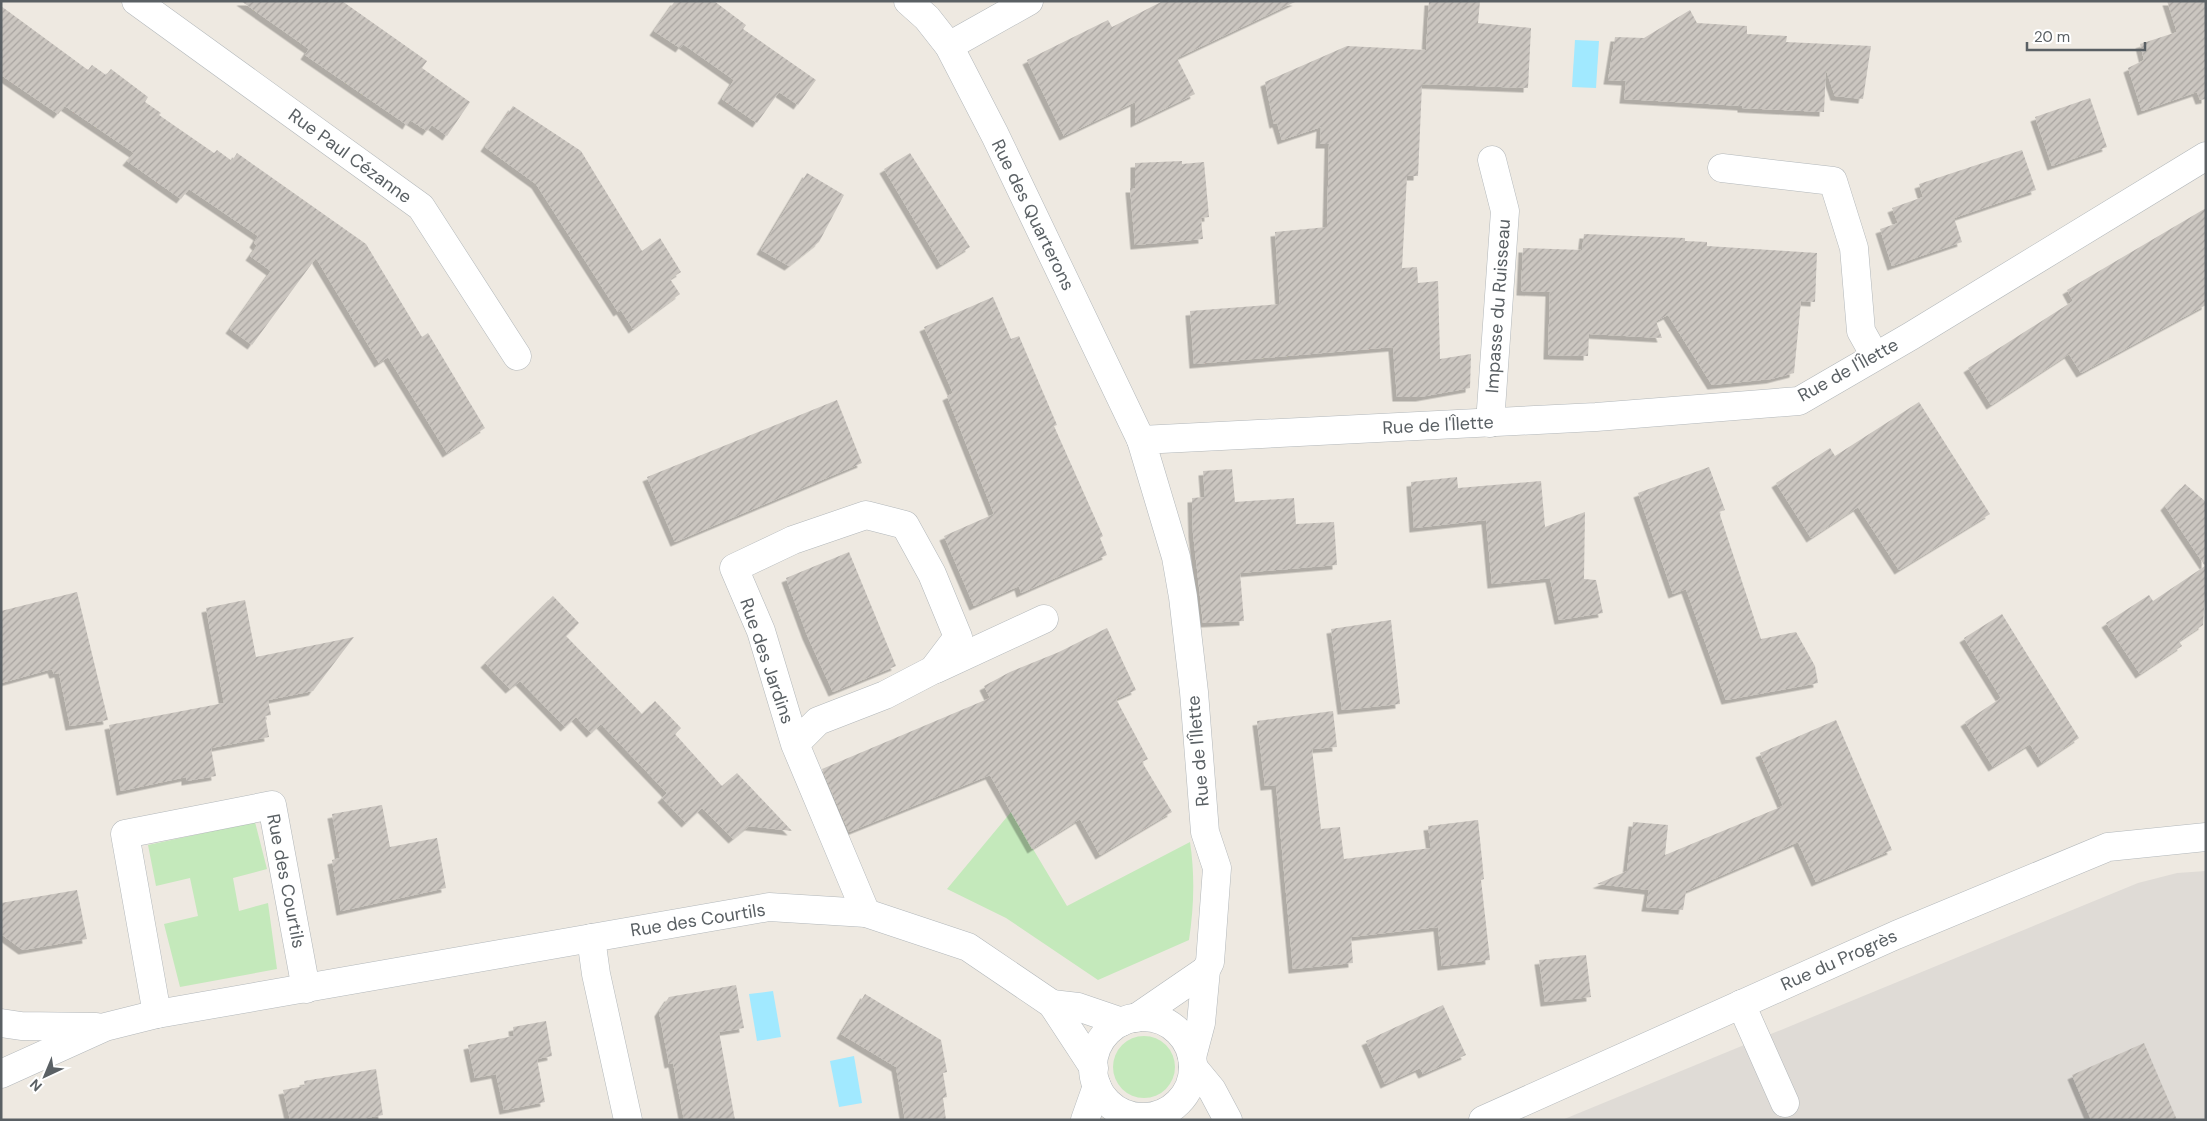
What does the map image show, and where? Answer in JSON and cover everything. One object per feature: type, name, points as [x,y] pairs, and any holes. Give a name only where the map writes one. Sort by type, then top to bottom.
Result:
[{"type":"street","name":"Rue Paul Cézanne","points":[[136,1],[163,9],[421,207],[518,356]]},
{"type":"street","name":"Rue des Quarterons","points":[[908,1],[927,18],[949,46],[995,135],[1141,440]]},
{"type":"street","points":[[949,46],[1029,1]]},
{"type":"street","name":"Rue de l'Îlette","points":[[1192,1062],[1201,1023],[1206,970],[1210,962],[1218,868],[1205,832],[1194,692],[1176,557],[1141,440],[1596,417],[1799,401],[2206,156]]},
{"type":"street","name":"Impasse du Ruisseau","points":[[1490,422],[1505,211],[1492,160]]},
{"type":"street","points":[[1722,168],[1833,181],[1854,248],[1861,331],[1875,356]]},
{"type":"street","name":"Rue des Jardins","points":[[866,913],[795,744],[761,631],[734,568],[793,540],[866,515],[905,525],[932,574],[958,636],[933,670]]},
{"type":"street","name":"Rue des Jardins","points":[[795,744],[818,721],[885,695],[933,670],[1044,619]]},
{"type":"street","name":"Rue des Courtils","points":[[157,1014],[125,834],[272,805],[306,989]]},
{"type":"street","name":"Rue du Progrès","points":[[1483,1120],[1896,935],[2108,847],[2206,837]]},
{"type":"street","name":"Rue des Courtils","points":[[1,1074],[105,1027],[157,1014],[769,907],[866,913],[968,947],[1052,1004],[1095,1077]]},
{"type":"street","points":[[591,938],[596,974],[628,1120]]},
{"type":"street","points":[[1085,1120],[1095,1077],[1095,1056],[1100,1041],[1110,1030],[1129,1020],[1206,970]]},
{"type":"street","name":"Rue des Courtils","points":[[1052,1004],[1078,1007],[1129,1020]]},
{"type":"street","points":[[1741,1004],[1785,1103]]},
{"type":"street","points":[[1095,1077],[1105,1099],[1117,1110],[1143,1118],[1165,1112],[1178,1103],[1188,1090],[1193,1074],[1187,1042],[1176,1029],[1164,1022],[1150,1018],[1129,1020]]},
{"type":"street","name":"Rue des Courtils","points":[[1,1023],[21,1026],[105,1027]]},
{"type":"street","points":[[1192,1062],[1212,1090],[1228,1120]]},
{"type":"shaded area","points":[[2206,871],[2206,1120],[1562,1120],[2138,883],[2177,873]]},
{"type":"green space","points":[[1011,812],[1067,906],[1190,842],[1193,891],[1189,940],[1098,980],[1006,918],[947,889]]},
{"type":"green space","points":[[255,822],[267,869],[233,878],[239,911],[268,903],[277,969],[180,987],[164,924],[198,916],[190,878],[156,886],[148,845]]},
{"type":"green space","points":[[1138,1036],[1150,1036],[1166,1045],[1173,1055],[1175,1067],[1173,1079],[1166,1089],[1150,1098],[1138,1098],[1127,1093],[1118,1084],[1113,1073],[1113,1061],[1118,1050],[1127,1041]]},
{"type":"water","points":[[1575,40],[1599,41],[1596,88],[1572,87]]},
{"type":"water","points":[[773,991],[781,1037],[757,1041],[749,994]]},
{"type":"water","points":[[854,1056],[862,1103],[839,1107],[830,1061]]},
{"type":"building","points":[[241,1],[342,1],[427,61],[422,68],[470,102],[447,136],[432,125],[427,131],[410,120],[407,125],[305,55],[309,49]]},
{"type":"building","points":[[675,1],[714,1],[746,25],[743,29],[816,80],[798,105],[779,92],[757,123],[722,99],[734,80],[683,44],[680,48],[654,31]]},
{"type":"building","points":[[1163,1],[1297,1],[1177,58],[1195,94],[1135,123],[1135,102],[1064,136],[1027,60],[1108,20],[1112,27]]},
{"type":"building","points":[[1429,1],[1480,1],[1478,23],[1531,28],[1528,88],[1422,84],[1418,176],[1407,176],[1402,268],[1417,267],[1418,283],[1438,281],[1440,359],[1471,354],[1470,388],[1420,397],[1397,397],[1393,347],[1194,364],[1190,311],[1280,304],[1275,232],[1327,227],[1329,144],[1320,144],[1321,127],[1282,140],[1277,123],[1274,124],[1265,82],[1347,46],[1426,50]]},
{"type":"building","points":[[2167,1],[2206,1],[2206,99],[2200,100],[2197,92],[2142,111],[2128,68],[2144,60],[2140,44],[2177,32]]},
{"type":"building","points":[[1,6],[88,70],[92,65],[106,75],[111,69],[148,97],[145,102],[161,113],[159,115],[214,153],[217,150],[232,161],[237,153],[366,244],[422,337],[428,333],[485,428],[447,453],[388,357],[379,363],[316,258],[252,345],[230,329],[271,271],[250,256],[257,246],[254,243],[258,236],[189,189],[181,199],[127,161],[134,153],[65,106],[58,114],[1,75]]},
{"type":"building","points":[[1690,10],[1697,23],[1747,26],[1747,34],[1787,36],[1786,42],[1871,46],[1863,99],[1835,96],[1826,70],[1824,112],[1624,99],[1626,81],[1608,80],[1615,37],[1644,38]]},
{"type":"building","points":[[2090,98],[2107,147],[2052,166],[2035,117]]},
{"type":"building","points":[[513,106],[581,151],[642,251],[660,238],[681,272],[670,279],[680,294],[633,329],[621,310],[618,312],[536,184],[485,147]]},
{"type":"building","points":[[2022,150],[2036,190],[1954,218],[1962,242],[1892,266],[1880,229],[1898,223],[1892,208],[1923,197],[1919,184]]},
{"type":"building","points":[[910,153],[970,247],[941,265],[884,169]]},
{"type":"building","points":[[1182,161],[1182,164],[1204,162],[1209,217],[1201,218],[1203,239],[1135,245],[1130,188],[1135,188],[1135,163]]},
{"type":"building","points":[[807,173],[844,195],[819,242],[789,266],[761,250]]},
{"type":"building","points":[[2206,208],[2206,305],[2081,373],[2069,354],[1991,405],[1968,368],[2073,301],[2067,290]]},
{"type":"building","points":[[1584,234],[1685,238],[1685,241],[1707,242],[1707,246],[1817,253],[1815,302],[1801,301],[1794,373],[1771,379],[1712,385],[1668,315],[1656,321],[1662,338],[1589,334],[1588,356],[1548,355],[1550,292],[1521,291],[1523,248],[1582,250]]},
{"type":"building","points":[[993,297],[1011,339],[1019,336],[1057,425],[1054,426],[1103,536],[1100,538],[1107,555],[1021,593],[1019,586],[974,606],[944,536],[994,514],[947,396],[953,393],[924,327]]},
{"type":"building","points":[[837,400],[862,463],[675,542],[647,477]]},
{"type":"building","points":[[1919,402],[1990,514],[1899,570],[1858,507],[1811,538],[1776,483],[1830,448],[1835,456]]},
{"type":"building","points":[[1709,467],[1725,510],[1719,512],[1761,639],[1796,632],[1815,666],[1818,683],[1726,700],[1686,589],[1673,594],[1638,493]]},
{"type":"building","points":[[1232,469],[1235,502],[1294,498],[1296,524],[1334,522],[1337,565],[1240,573],[1244,621],[1203,623],[1193,533],[1192,498],[1205,497],[1203,471]]},
{"type":"building","points":[[1457,477],[1458,488],[1541,481],[1545,527],[1585,512],[1584,579],[1596,580],[1603,613],[1559,620],[1550,578],[1492,584],[1486,520],[1414,528],[1411,482]]},
{"type":"building","points":[[2185,484],[2206,502],[2206,579],[2203,625],[2179,641],[2182,646],[2140,674],[2106,623],[2149,595],[2153,601],[2205,566],[2165,506]]},
{"type":"building","points":[[849,552],[896,666],[833,692],[807,635],[786,578]]},
{"type":"building","points":[[77,592],[108,720],[70,726],[59,673],[54,674],[52,669],[1,683],[1,611]]},
{"type":"building","points":[[553,596],[579,623],[566,636],[642,714],[655,701],[681,728],[675,734],[722,786],[737,773],[792,831],[749,826],[733,839],[702,808],[686,823],[662,798],[667,793],[601,724],[591,733],[576,717],[565,727],[520,681],[510,689],[485,663]]},
{"type":"building","points":[[245,600],[256,657],[354,637],[313,691],[268,700],[271,715],[265,716],[269,737],[211,748],[216,776],[186,781],[186,777],[121,791],[109,725],[224,703],[206,608]]},
{"type":"building","points":[[2002,614],[2079,738],[2042,763],[2030,744],[1993,767],[1965,722],[2001,698],[1964,638]]},
{"type":"building","points":[[1391,620],[1400,704],[1342,710],[1331,629]]},
{"type":"building","points":[[1107,628],[1136,690],[1116,699],[1148,759],[1142,762],[1172,812],[1100,855],[1080,819],[1032,849],[990,775],[849,832],[822,769],[990,698],[984,686],[1010,672],[1059,652]]},
{"type":"building","points":[[1333,711],[1337,747],[1312,749],[1321,829],[1340,827],[1344,859],[1431,848],[1428,826],[1478,820],[1484,879],[1481,880],[1490,960],[1442,966],[1438,927],[1351,937],[1353,963],[1293,969],[1276,785],[1265,786],[1257,721]]},
{"type":"building","points":[[1836,720],[1892,850],[1816,882],[1798,842],[1686,891],[1683,910],[1646,907],[1649,890],[1597,884],[1627,871],[1633,822],[1668,825],[1665,855],[1783,806],[1760,753]]},
{"type":"building","points":[[382,805],[390,847],[437,838],[446,888],[341,911],[332,860],[340,858],[332,814]]},
{"type":"building","points":[[77,890],[87,939],[23,950],[1,934],[1,903]]},
{"type":"building","points":[[1586,955],[1591,997],[1545,1002],[1539,960]]},
{"type":"building","points":[[736,985],[744,1028],[719,1032],[735,1120],[684,1120],[673,1063],[669,1064],[659,1012],[669,997]]},
{"type":"building","points":[[865,994],[941,1040],[947,1072],[943,1073],[947,1097],[943,1098],[946,1120],[905,1120],[896,1067],[841,1034]]},
{"type":"building","points":[[1443,1005],[1466,1055],[1423,1074],[1420,1068],[1385,1084],[1366,1041]]},
{"type":"building","points":[[546,1021],[552,1056],[537,1059],[545,1102],[504,1110],[496,1074],[475,1078],[468,1045],[514,1036],[513,1027]]},
{"type":"building","points":[[2144,1043],[2177,1120],[2091,1120],[2072,1075]]},
{"type":"building","points":[[376,1069],[383,1115],[356,1120],[290,1120],[283,1090],[305,1086],[304,1081]]}]
